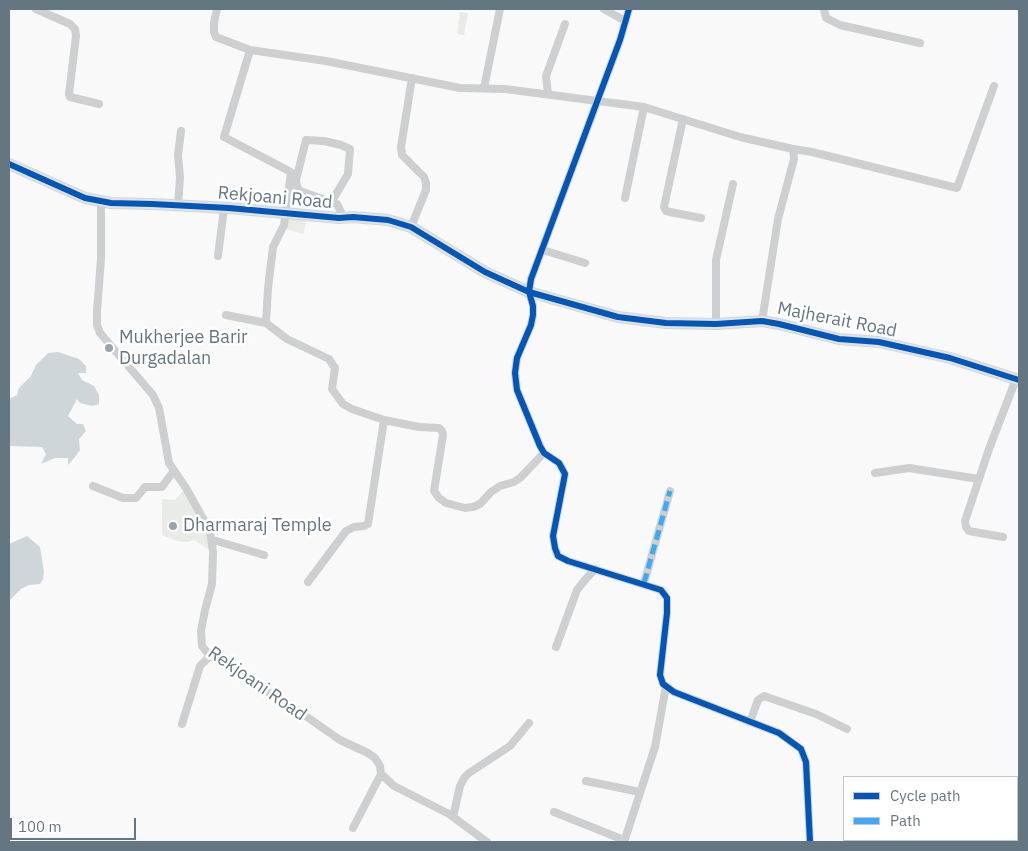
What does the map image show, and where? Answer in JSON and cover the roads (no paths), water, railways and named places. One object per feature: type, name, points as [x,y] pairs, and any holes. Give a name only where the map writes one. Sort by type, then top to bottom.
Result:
[{"type":"street","points":[[36,9],[70,24],[75,29],[76,36],[69,94],[70,97],[99,104]]},
{"type":"street","points":[[217,9],[214,23],[216,37],[250,50],[326,61],[460,88],[484,88],[548,94],[644,107],[740,137],[812,152],[957,188],[994,86]]},
{"type":"street","points":[[484,88],[500,9]]},
{"type":"street","points":[[604,9],[625,21]]},
{"type":"street","points":[[629,9],[598,100],[535,268],[529,292],[533,306],[532,325],[517,358],[515,373],[517,390],[537,441],[544,453],[558,463],[565,474],[554,526],[555,548],[558,556],[595,570],[644,583],[661,590],[667,598],[668,613],[660,675],[663,684],[674,692],[779,733],[801,748],[804,754],[806,773],[810,842]]},
{"type":"street","points":[[824,9],[826,18],[840,25],[920,43]]},
{"type":"street","points":[[548,94],[546,76],[565,24]]},
{"type":"street","points":[[250,50],[224,137],[291,172],[284,225],[273,247],[266,323]]},
{"type":"street","points":[[411,227],[426,190],[424,177],[402,155],[401,147],[412,78]]},
{"type":"street","points":[[625,198],[644,107]]},
{"type":"street","points":[[683,119],[664,207],[666,211],[701,218]]},
{"type":"street","points":[[178,206],[180,177],[178,155],[181,131]]},
{"type":"street","points":[[332,201],[348,174],[350,149],[324,141],[306,140],[296,180],[297,187],[300,191],[337,204],[341,212],[339,218]]},
{"type":"street","points":[[762,321],[778,219],[794,159],[792,149]]},
{"type":"street","name":"Rekjoani Road","points":[[9,164],[85,198],[101,202],[224,208],[339,218],[354,217],[388,220],[411,227],[485,272],[529,292]]},
{"type":"street","points":[[716,324],[716,260],[733,184]]},
{"type":"street","name":"Rekjoani Road","points":[[101,202],[98,325],[103,337],[153,395],[160,408],[166,454],[169,463],[173,472],[186,488],[213,540],[212,584],[201,631],[202,646],[210,656],[297,710],[340,740],[375,758],[380,766],[381,774]]},
{"type":"street","points":[[218,256],[224,208]]},
{"type":"street","points":[[543,250],[585,263]]},
{"type":"street","name":"Majherait Road","points":[[529,292],[618,316],[666,323],[716,324],[762,321],[779,324],[839,339],[879,342],[950,358],[1018,380]]},
{"type":"street","points":[[226,315],[266,323],[287,339],[329,359],[335,368],[332,389],[335,395],[352,409],[384,420],[419,427],[440,428],[443,435],[434,491],[446,503],[465,508],[480,504],[491,492],[520,478],[544,453]]},
{"type":"street","points":[[1003,537],[969,531],[965,521],[978,479],[1018,380]]},
{"type":"street","points":[[308,582],[346,531],[368,524],[384,420]]},
{"type":"street","points":[[875,473],[909,468],[978,479]]},
{"type":"street","points":[[93,486],[123,498],[136,498],[145,487],[162,487],[173,472]]},
{"type":"street","points":[[644,583],[670,491]]},
{"type":"street","points":[[213,540],[264,555]]},
{"type":"street","points":[[556,647],[577,590],[595,570]]},
{"type":"street","points":[[182,724],[200,666],[210,656]]},
{"type":"street","points":[[554,812],[624,841],[655,746],[666,686]]},
{"type":"street","points":[[750,722],[758,700],[764,696],[816,714],[847,729]]},
{"type":"street","points":[[453,817],[460,786],[464,778],[510,746],[529,723]]},
{"type":"street","points":[[353,828],[381,774],[394,786],[453,817],[488,842]]},
{"type":"street","points":[[586,781],[640,792]]},
{"type":"place","name":"Mukherjee Barir Durgadalan","points":[[109,348]]},
{"type":"place","name":"Dharmaraj Temple","points":[[173,526]]}]
